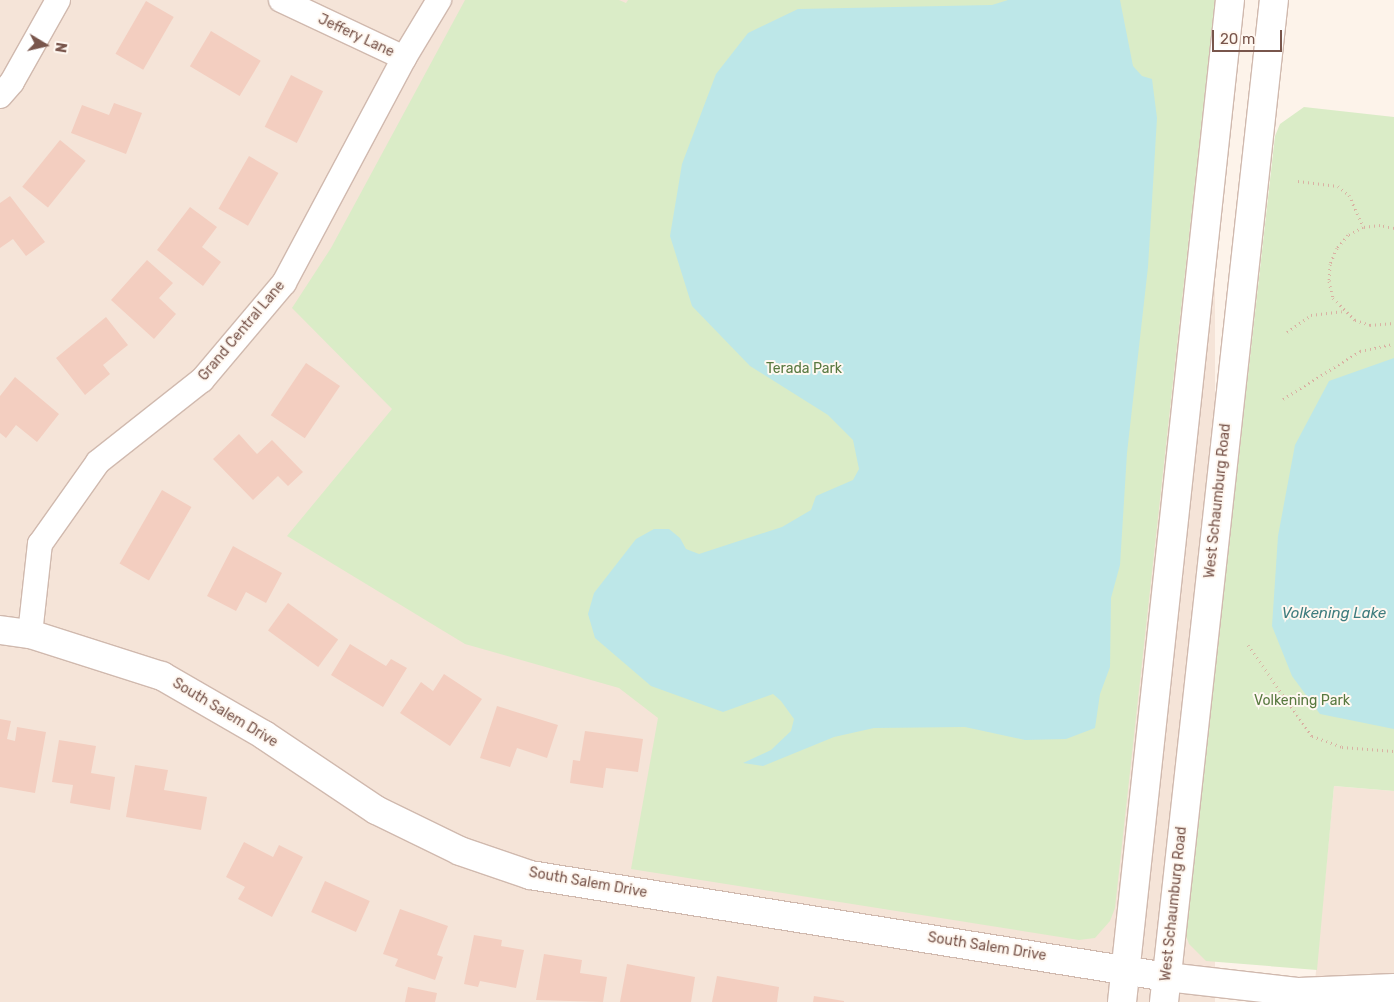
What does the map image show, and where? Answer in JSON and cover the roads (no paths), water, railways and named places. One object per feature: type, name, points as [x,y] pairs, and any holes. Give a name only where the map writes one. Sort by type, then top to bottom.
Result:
[{"type":"main road","points":[[1122,1002],[1230,0]]},
{"type":"main road","name":"West Schaumburg Road","points":[[1165,989],[1274,0]]},
{"type":"main road","name":"South Salem Drive","points":[[0,630],[30,634],[162,676],[264,735],[376,810],[460,850],[530,874],[1126,969],[1165,989],[1299,992],[1394,988]]},
{"type":"street","points":[[0,96],[12,82],[58,0]]},
{"type":"street","name":"Jeffery Lane","points":[[281,0],[404,58]]},
{"type":"street","name":"Grand Central Lane","points":[[30,634],[40,544],[98,462],[202,380],[284,283],[404,58],[439,0]]},
{"type":"water","points":[[1008,0],[1120,0],[1133,66],[1142,76],[1152,79],[1157,118],[1148,267],[1127,453],[1120,565],[1111,598],[1110,667],[1100,694],[1095,728],[1066,739],[1025,740],[965,727],[874,728],[834,737],[763,766],[743,763],[771,750],[791,731],[794,719],[781,701],[773,694],[723,712],[651,686],[595,638],[588,614],[594,593],[636,539],[654,529],[669,529],[680,538],[686,549],[699,554],[782,527],[811,510],[816,496],[853,480],[859,469],[853,440],[828,415],[750,366],[692,306],[670,236],[682,164],[716,74],[748,33],[798,9],[992,5]]},
{"type":"water","name":"Volkening Lake","points":[[1394,358],[1394,729],[1320,714],[1292,676],[1272,626],[1278,536],[1295,445],[1329,381]]},
{"type":"park label","name":"Terada Park","points":[[804,369]]},
{"type":"park label","name":"Volkening Park","points":[[1302,701]]}]
